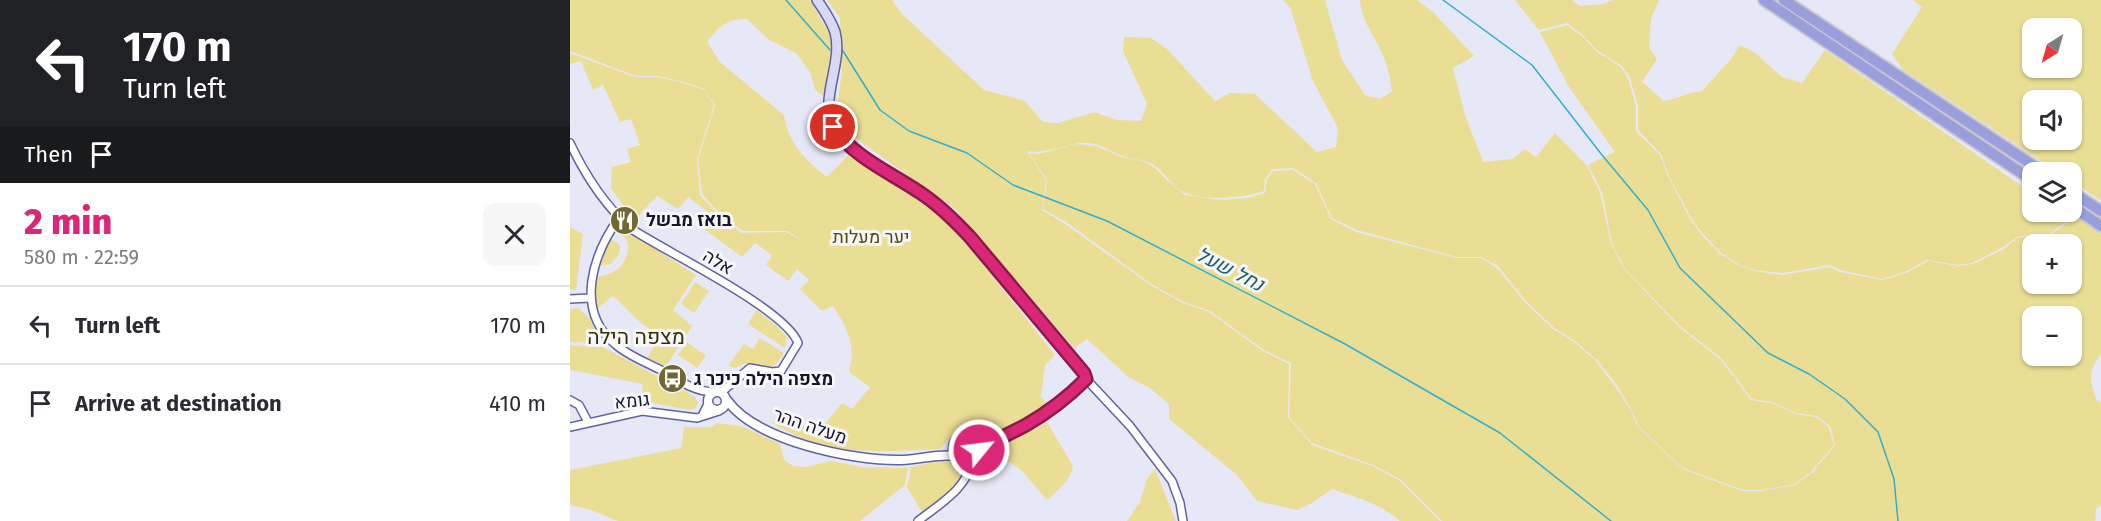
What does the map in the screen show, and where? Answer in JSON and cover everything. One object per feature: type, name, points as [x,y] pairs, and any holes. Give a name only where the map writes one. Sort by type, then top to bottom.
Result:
[{"type":"highway","points":[[1764,0],[2022,173]]},
{"type":"highway","points":[[1784,0],[2028,162]]},
{"type":"highway","points":[[2082,199],[2101,211]]},
{"type":"highway","points":[[2082,213],[2101,226]]},
{"type":"main road","points":[[817,0],[835,33],[835,62],[828,108],[833,127],[842,140],[952,218],[1084,373],[1086,379]]},
{"type":"street","name":"אלה","points":[[570,143],[588,176],[619,218],[640,235],[737,291],[774,316],[793,333],[798,343],[781,371],[772,372],[750,368],[721,395]]},
{"type":"street","points":[[619,218],[607,237],[595,266],[590,298],[592,309],[600,325],[615,344],[695,388],[721,395]]},
{"type":"street","points":[[570,299],[590,298]]},
{"type":"street","points":[[959,458],[967,461],[995,441],[1045,414],[1086,379],[1130,426],[1172,481],[1184,521]]},
{"type":"street","points":[[695,388],[708,402]]},
{"type":"street","points":[[697,418],[704,414],[711,395],[721,395]]},
{"type":"street","points":[[697,418],[721,410],[721,395]]},
{"type":"street","name":"מעלה ההר","points":[[721,395],[733,409],[744,417]]},
{"type":"street","points":[[570,400],[579,405],[588,422]]},
{"type":"street","name":"מעלה ההר","points":[[708,402],[712,409],[744,417],[793,441],[841,455],[897,460],[938,457],[948,454],[959,458]]},
{"type":"street","name":"גומא","points":[[570,427],[642,411],[697,418]]},
{"type":"street","points":[[938,457],[960,436],[995,441]]},
{"type":"street","points":[[918,521],[957,490],[968,478],[979,445],[974,437]]},
{"type":"street","points":[[954,443],[959,458],[967,470],[968,478]]},
{"type":"green space","name":"יער מעלות","points":[[570,0],[810,0],[832,38],[831,67],[823,96],[815,90],[810,72],[796,53],[769,40],[747,19],[724,24],[707,42],[720,62],[784,115],[789,134],[799,150],[827,177],[850,153],[934,209],[969,247],[1055,355],[1045,365],[1041,396],[1035,399],[1041,397],[1049,405],[1008,428],[980,436],[954,434],[940,449],[874,451],[832,447],[791,433],[771,422],[810,426],[825,424],[842,403],[852,409],[870,387],[849,372],[851,345],[843,322],[833,306],[822,311],[800,289],[809,280],[797,269],[788,281],[766,265],[772,255],[755,243],[742,257],[700,226],[709,213],[688,197],[678,209],[657,196],[635,219],[611,188],[612,167],[631,162],[627,149],[640,145],[631,119],[620,122],[603,85],[593,90],[581,61],[570,64],[570,53],[635,77],[658,77],[704,90],[714,106],[697,159],[700,195],[720,216],[742,233],[786,232],[807,243],[787,231],[743,231],[721,215],[702,194],[698,159],[715,106],[704,89],[684,82],[658,76],[636,76],[570,51]]},
{"type":"green space","points":[[827,0],[892,0],[902,14],[984,90],[1025,101],[1043,122],[1058,123],[1095,112],[1117,120],[1141,121],[1147,104],[1123,51],[1124,37],[1151,38],[1167,49],[1215,101],[1230,93],[1255,94],[1317,152],[1336,147],[1338,128],[1313,81],[1290,7],[1283,0],[1325,0],[1342,60],[1365,95],[1379,99],[1392,92],[1390,80],[1383,56],[1364,18],[1360,0],[1417,0],[1434,13],[1474,56],[1453,68],[1465,115],[1483,162],[1513,159],[1525,149],[1536,157],[1555,133],[1587,166],[1600,192],[1611,244],[1624,269],[1679,327],[1720,359],[1751,400],[1772,403],[1795,414],[1816,417],[1828,426],[1834,445],[1811,472],[1795,484],[1761,490],[1743,490],[1683,468],[1639,427],[1616,384],[1597,360],[1574,340],[1554,328],[1526,301],[1498,266],[1481,257],[1456,257],[1357,230],[1332,218],[1316,183],[1293,168],[1273,169],[1265,179],[1264,191],[1236,197],[1214,198],[1186,193],[1177,188],[1151,163],[1124,157],[1095,144],[1077,144],[1036,152],[1027,151],[1046,180],[1042,210],[1152,286],[1183,303],[1209,312],[1263,351],[1289,364],[1288,417],[1312,445],[1372,466],[1399,480],[1440,521],[1400,521],[1393,515],[1359,498],[1332,489],[1297,510],[1257,501],[1237,475],[1169,419],[1169,404],[1150,388],[1127,376],[1087,339],[1074,348],[954,208],[854,137],[842,122],[838,101],[842,70],[840,18]]},
{"type":"green space","points":[[1515,0],[1572,0],[1580,6],[1603,4],[1613,0],[1659,0],[1651,19],[1649,47],[1657,59],[1642,82],[1664,101],[1702,91],[1732,58],[1740,45],[1755,53],[1782,77],[1802,83],[1825,50],[2022,186],[2022,222],[2065,222],[2050,234],[2022,234],[2022,236],[1972,263],[1958,265],[1927,260],[1905,272],[1882,279],[1840,270],[1830,265],[1782,273],[1754,270],[1740,265],[1721,253],[1702,233],[1691,218],[1669,176],[1661,154],[1638,130],[1638,106],[1630,78],[1622,66],[1598,51],[1567,23],[1539,30]]},
{"type":"green space","points":[[1913,0],[2101,0],[2101,201],[2082,188],[2082,162],[2043,162],[2025,150],[2082,150],[2082,90],[2022,90],[2022,148],[1903,70],[1892,54],[1922,7]]},
{"type":"green space","points":[[1567,25],[1597,52],[1621,67],[1628,79],[1636,106],[1636,131],[1660,155],[1690,219],[1720,254],[1754,271],[1782,275],[1830,267],[1840,272],[1882,280],[1906,273],[1928,261],[1958,266],[1973,264],[2022,237],[2022,294],[2082,294],[2082,234],[2051,234],[2069,222],[2082,221],[2101,233],[2101,354],[2093,366],[2091,377],[2097,401],[2101,402],[2101,504],[2096,509],[2095,521],[1442,521],[1400,479],[1373,465],[1312,443],[1289,417],[1291,363],[1264,350],[1210,311],[1184,302],[1153,285],[1066,222],[1043,209],[1047,180],[1029,153],[1039,154],[1075,144],[1096,146],[1122,157],[1143,161],[1155,168],[1185,195],[1220,200],[1248,198],[1265,193],[1267,179],[1273,171],[1293,170],[1315,184],[1331,219],[1356,232],[1456,258],[1481,258],[1497,268],[1525,302],[1553,329],[1573,341],[1596,361],[1630,409],[1638,427],[1683,469],[1742,491],[1761,491],[1795,485],[1812,473],[1835,445],[1830,426],[1817,416],[1795,413],[1772,402],[1752,399],[1721,358],[1680,326],[1625,269],[1612,244],[1602,192],[1588,165],[1615,152],[1569,87],[1540,32]]},
{"type":"green space","points":[[620,226],[696,275],[673,310],[692,326],[665,368],[647,358],[660,337],[640,322],[613,296],[597,309],[595,292],[599,276],[617,270],[627,255],[628,242],[619,232]]},
{"type":"green space","points":[[570,227],[583,234],[576,290],[570,289]]},
{"type":"green space","points":[[610,238],[620,245],[619,254],[611,264],[600,266]]},
{"type":"green space","points":[[695,282],[709,291],[694,313],[681,304]]},
{"type":"green space","points":[[579,308],[590,319],[601,343],[570,342],[570,309]]},
{"type":"green space","points":[[756,310],[776,325],[787,337],[785,348],[748,324]]},
{"type":"green space","points":[[760,338],[784,353],[775,365],[746,363],[736,368],[728,366],[744,344],[753,349]]},
{"type":"green space","points":[[687,342],[706,356],[697,368],[678,355]]},
{"type":"green space","points":[[570,345],[603,347],[694,396],[698,402],[696,408],[690,410],[641,401],[643,384],[570,370]]},
{"type":"green space","points":[[1047,422],[1073,466],[1067,480],[1049,499],[1045,498],[1021,470],[993,451]]},
{"type":"green space","points":[[718,423],[744,427],[780,444],[784,460],[793,466],[806,467],[831,461],[863,467],[908,468],[905,485],[860,521],[618,521],[591,510],[570,505],[570,470],[681,448],[684,427],[711,427]]},
{"type":"green space","points":[[948,461],[958,466],[963,472],[961,478],[952,490],[922,512],[907,487],[911,467]]},
{"type":"green space","points":[[1155,469],[1176,521],[1127,521],[1140,502],[1147,479]]},
{"type":"waterway","name":"נחל שעל","points":[[786,0],[830,50]]},
{"type":"waterway","points":[[1443,0],[1532,65],[1648,210],[1680,268],[1768,353],[1809,374],[1845,399],[1878,432],[1894,479],[1898,521]]},
{"type":"waterway","name":"נחל שעל","points":[[843,51],[880,110],[909,131],[967,153],[1013,185],[1107,221],[1345,344],[1500,433],[1611,521]]},
{"type":"place","name":"בואז מבשל","points":[[625,220]]},
{"type":"place","name":"מצפה הילה כיכר ג","points":[[673,379]]},
{"type":"district","name":"מצפה הילה","points":[[636,337]]},
{"type":"route","points":[[833,127],[849,146],[952,218],[1084,373],[1086,379],[1045,414],[987,445],[978,454],[979,450]]}]
